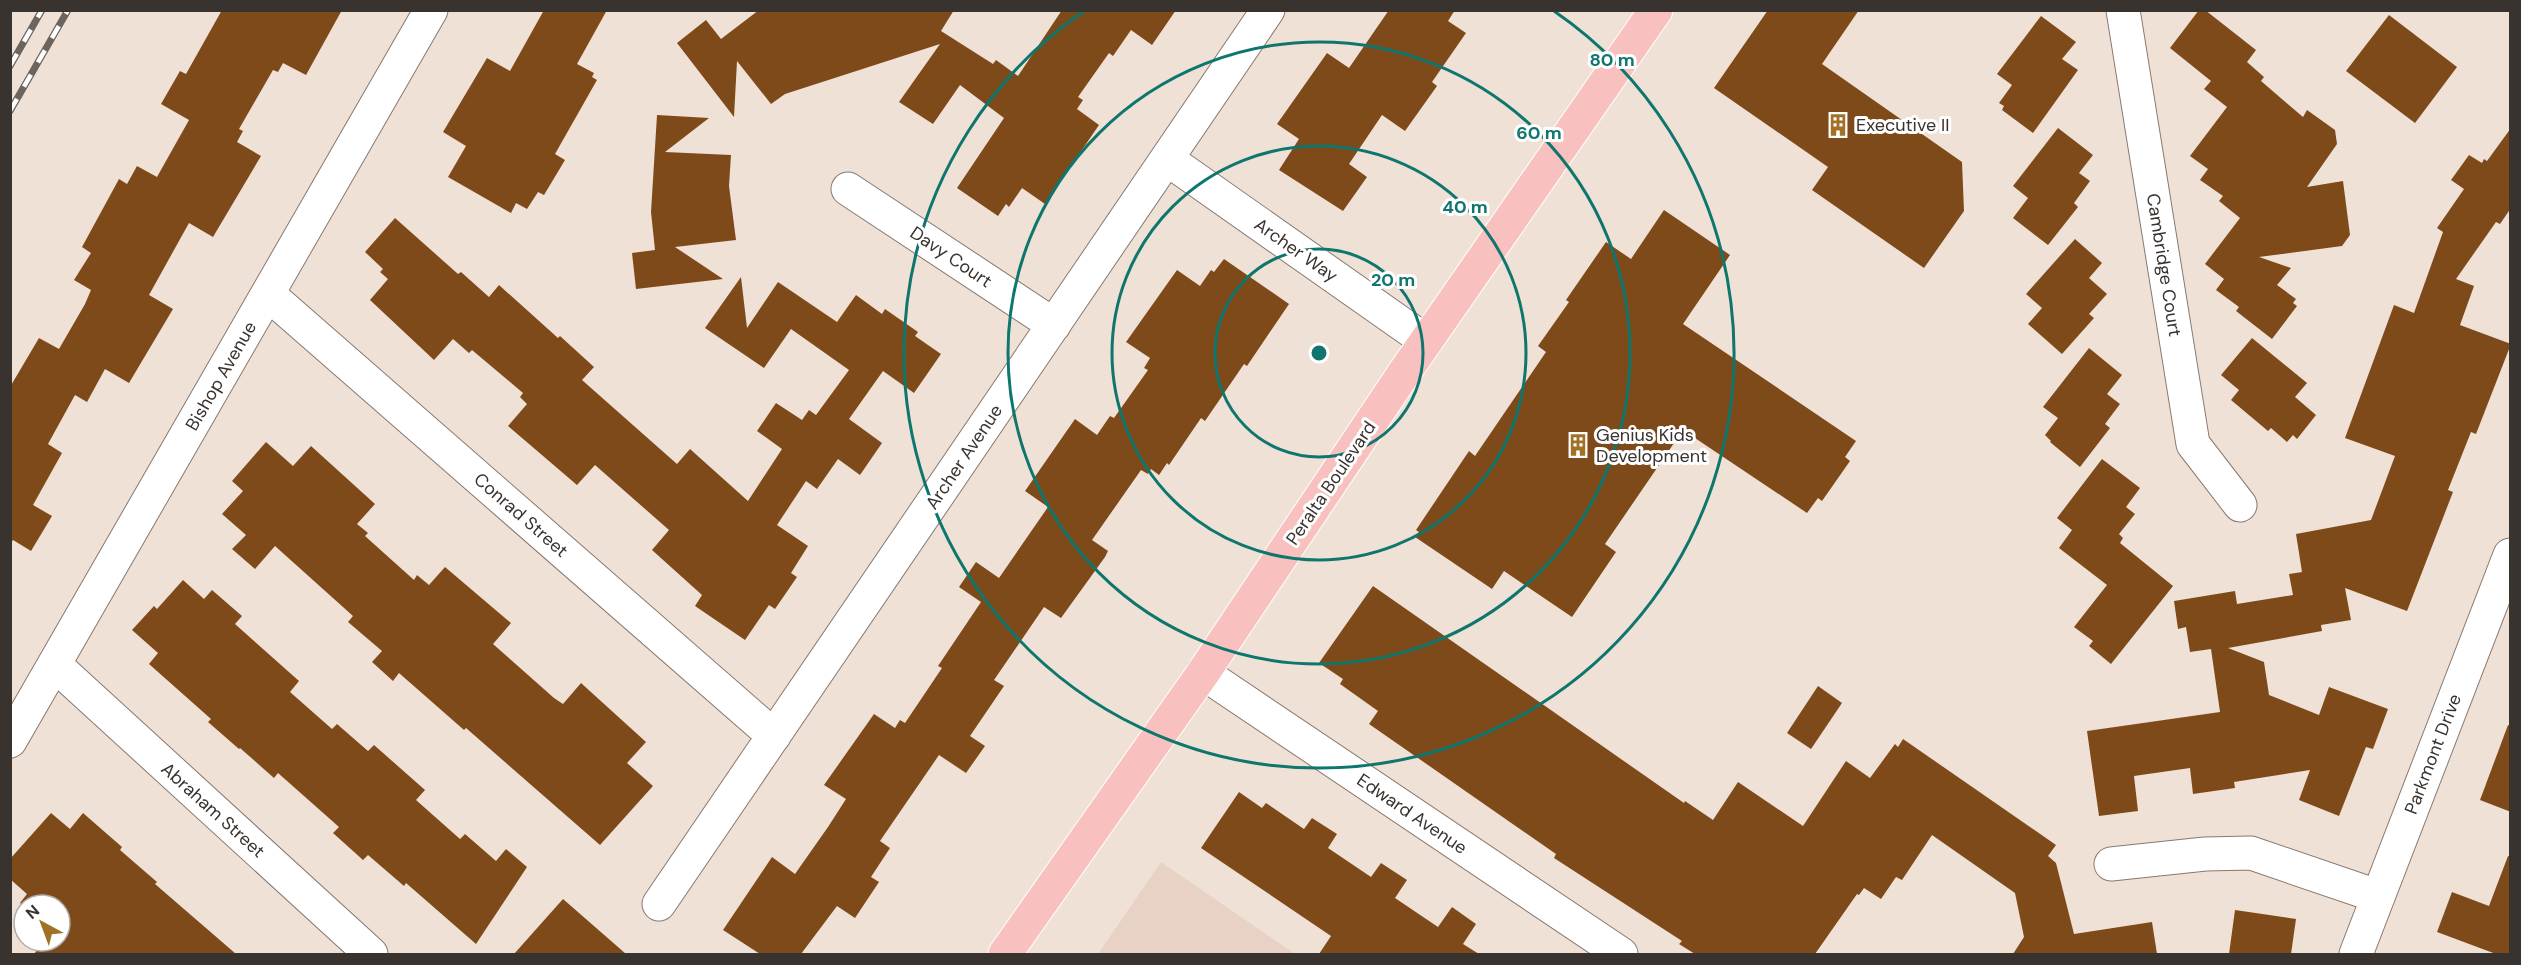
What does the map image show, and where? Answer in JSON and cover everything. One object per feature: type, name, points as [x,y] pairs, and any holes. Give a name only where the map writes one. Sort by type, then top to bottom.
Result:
[{"type":"main road","name":"Peralta Boulevard","points":[[1005,954],[1203,673],[1426,341],[1656,10]]},
{"type":"street","name":"Bishop Avenue","points":[[10,741],[431,10]]},
{"type":"street","name":"Archer Avenue","points":[[659,904],[1268,10]]},
{"type":"street","name":"Cambridge Court","points":[[2123,10],[2193,444],[2240,506]]},
{"type":"street","name":"Archer Way","points":[[1167,159],[1426,341]]},
{"type":"street","name":"Davy Court","points":[[848,189],[1054,325]]},
{"type":"street","name":"Conrad Street","points":[[268,294],[774,736]]},
{"type":"street","name":"Parkmont Drive","points":[[2356,954],[2511,555]]},
{"type":"street","name":"Abraham Street","points":[[55,665],[371,954]]},
{"type":"street","name":"Edward Avenue","points":[[1203,673],[1621,954]]},
{"type":"street","points":[[2111,864],[2205,854],[2251,853],[2377,896]]},
{"type":"shaded area","points":[[1161,862],[1295,954],[1098,954]]},
{"type":"building","points":[[222,10],[342,10],[306,75],[283,63],[278,72],[273,70],[239,129],[243,131],[237,142],[261,156],[213,237],[189,223],[149,295],[173,309],[129,383],[105,369],[87,402],[75,395],[48,444],[62,453],[33,505],[52,516],[31,551],[13,540],[10,544],[10,387],[39,338],[59,349],[85,304],[91,290],[74,280],[91,253],[82,247],[119,179],[127,184],[137,166],[157,177],[189,120],[161,104],[180,71],[186,74]]},
{"type":"building","points":[[544,10],[607,10],[577,64],[594,73],[592,77],[597,80],[555,154],[565,160],[544,195],[538,192],[527,209],[516,203],[511,213],[448,177],[466,146],[443,132],[487,58],[510,71]]},
{"type":"building","points":[[759,10],[954,10],[941,31],[993,64],[996,60],[1018,76],[1062,10],[1176,10],[1152,45],[1131,30],[1113,56],[1109,53],[1078,97],[1083,100],[1077,109],[1099,125],[1045,204],[1022,188],[1009,207],[1006,204],[998,216],[957,188],[1004,118],[960,85],[933,124],[899,102],[940,44],[785,94],[771,104],[737,61],[734,117],[677,43],[706,20],[721,39]]},
{"type":"building","points":[[1389,10],[1455,10],[1448,21],[1466,33],[1432,82],[1437,86],[1405,131],[1382,115],[1349,164],[1367,177],[1343,211],[1279,170],[1299,139],[1277,124],[1327,53],[1349,68]]},
{"type":"building","name":"Executive II","points":[[1768,10],[1859,10],[1822,64],[1962,162],[1964,211],[1924,268],[1812,190],[1828,167],[1714,88]]},
{"type":"building","points":[[2199,10],[2205,10],[2256,50],[2247,62],[2264,77],[2261,81],[2303,117],[2307,110],[2335,130],[2337,144],[2307,187],[2343,181],[2350,235],[2342,246],[2259,257],[2291,268],[2277,285],[2296,299],[2293,303],[2297,306],[2272,339],[2236,311],[2239,307],[2216,290],[2224,279],[2205,264],[2240,218],[2219,201],[2223,196],[2200,180],[2208,169],[2190,156],[2227,107],[2204,89],[2211,81],[2170,48]]},
{"type":"building","points":[[2389,15],[2457,67],[2415,123],[2346,71]]},
{"type":"building","points":[[2041,16],[2076,42],[2062,59],[2078,70],[2033,133],[2002,110],[2004,106],[1999,103],[2012,85],[1997,74]]},
{"type":"building","points":[[657,115],[709,118],[665,152],[731,155],[729,186],[736,240],[675,247],[723,279],[636,289],[632,253],[655,250],[651,212]]},
{"type":"building","points":[[2058,128],[2093,155],[2079,173],[2090,181],[2074,203],[2078,207],[2048,245],[2013,218],[2028,198],[2013,186]]},
{"type":"building","points":[[2511,128],[2511,208],[2500,224],[2496,222],[2456,279],[2474,286],[2460,325],[2511,344],[2476,434],[2471,432],[2448,490],[2453,492],[2407,611],[2345,588],[2351,620],[2321,625],[2322,631],[2228,648],[2264,662],[2269,695],[2319,715],[2329,687],[2388,709],[2373,749],[2366,747],[2339,816],[2299,800],[2310,770],[2234,782],[2235,788],[2193,794],[2190,768],[2134,776],[2138,811],[2099,816],[2087,731],[2220,712],[2211,649],[2190,652],[2186,627],[2178,629],[2174,601],[2235,591],[2237,604],[2293,595],[2289,574],[2302,572],[2296,534],[2371,520],[2395,456],[2345,438],[2394,305],[2414,313],[2443,232],[2437,228],[2464,189],[2451,180],[2469,155],[2482,163],[2484,159],[2487,161]]},
{"type":"building","points":[[1664,210],[1730,255],[1683,324],[1856,441],[1845,457],[1850,461],[1822,501],[1818,498],[1807,513],[1683,430],[1605,544],[1616,552],[1572,617],[1504,571],[1492,589],[1415,537],[1419,532],[1416,530],[1469,451],[1475,456],[1546,352],[1538,346],[1569,302],[1566,300],[1606,242],[1631,259]]},
{"type":"building","points":[[395,218],[458,274],[461,272],[489,297],[499,285],[558,338],[560,336],[594,367],[582,380],[677,464],[690,449],[748,501],[782,449],[757,431],[776,403],[802,420],[809,410],[816,415],[849,370],[791,329],[764,368],[705,328],[741,277],[747,328],[778,282],[837,322],[856,295],[882,314],[885,309],[918,332],[915,336],[941,354],[914,393],[883,371],[849,419],[882,443],[860,475],[838,459],[817,489],[806,481],[777,525],[808,546],[791,573],[797,577],[775,609],[769,605],[745,640],[695,606],[702,595],[652,550],[669,530],[595,465],[577,485],[508,426],[527,404],[520,397],[523,393],[472,350],[469,353],[453,339],[434,360],[370,300],[388,279],[380,272],[383,269],[365,252]]},
{"type":"building","points":[[2075,239],[2102,263],[2089,278],[2107,294],[2089,314],[2094,318],[2062,354],[2028,324],[2042,308],[2026,294]]},
{"type":"building","points":[[1224,259],[1289,304],[1247,366],[1244,364],[1205,421],[1201,418],[1169,465],[1167,463],[1159,475],[1151,469],[1148,474],[1141,470],[1092,540],[1108,551],[1061,618],[1044,607],[994,680],[1004,686],[970,736],[985,746],[966,773],[939,755],[880,841],[890,848],[871,877],[879,882],[855,918],[837,906],[801,954],[760,954],[723,930],[772,857],[795,874],[828,827],[846,799],[824,785],[874,714],[895,728],[900,720],[905,723],[942,668],[938,666],[981,602],[959,587],[976,562],[999,578],[1048,507],[1025,491],[1075,419],[1097,435],[1110,416],[1114,418],[1148,370],[1144,368],[1150,358],[1126,342],[1177,270],[1200,286],[1211,270],[1214,272]]},
{"type":"building","points":[[2252,338],[2307,383],[2295,397],[2316,415],[2297,439],[2293,435],[2287,442],[2271,428],[2268,431],[2231,400],[2239,390],[2221,375]]},
{"type":"building","points":[[2089,348],[2122,375],[2107,394],[2120,404],[2105,424],[2110,428],[2080,467],[2045,435],[2058,418],[2043,407]]},
{"type":"building","points":[[266,442],[293,466],[311,446],[375,504],[357,524],[368,533],[365,536],[414,580],[417,575],[429,585],[445,567],[511,623],[493,644],[554,698],[563,704],[581,683],[646,742],[627,763],[653,786],[600,845],[399,673],[393,681],[372,662],[382,651],[348,622],[353,616],[275,546],[255,569],[232,549],[246,535],[222,514],[243,491],[232,481]]},
{"type":"building","points":[[2102,459],[2140,488],[2126,507],[2135,514],[2119,534],[2123,538],[2120,543],[2173,586],[2111,664],[2089,646],[2093,641],[2074,627],[2107,585],[2059,548],[2072,530],[2057,518]]},
{"type":"building","points":[[183,580],[204,599],[212,590],[242,616],[235,624],[299,681],[290,692],[332,729],[337,724],[368,751],[374,745],[425,790],[416,800],[460,839],[465,834],[496,861],[506,849],[527,867],[476,944],[406,883],[404,886],[368,855],[363,860],[333,833],[339,827],[278,773],[274,778],[239,749],[208,722],[211,719],[149,664],[158,653],[132,630],[154,606],[157,609]]},
{"type":"building","points":[[1373,586],[1684,803],[1685,801],[1713,820],[1738,782],[1803,826],[1846,761],[1870,778],[1895,744],[1898,747],[1903,739],[2056,845],[2048,856],[2056,863],[2074,934],[2152,922],[2157,954],[2013,954],[2024,937],[2015,893],[1932,835],[1902,880],[1896,877],[1881,899],[1864,888],[1859,895],[1857,894],[1815,954],[1695,954],[1679,944],[1682,941],[1554,858],[1556,854],[1369,724],[1378,711],[1340,684],[1343,679],[1319,663]]},
{"type":"building","points":[[1818,686],[1842,703],[1811,749],[1787,733]]},
{"type":"building","points":[[2508,725],[2511,726],[2511,812],[2480,800]]},
{"type":"building","points":[[1239,792],[1262,808],[1266,803],[1304,829],[1312,818],[1337,834],[1328,848],[1371,877],[1381,863],[1407,880],[1395,898],[1438,927],[1452,907],[1476,924],[1463,944],[1479,954],[1319,954],[1331,936],[1201,848]]},
{"type":"building","points":[[51,813],[70,829],[83,813],[122,847],[120,850],[157,882],[155,884],[236,954],[34,954],[72,953],[72,893],[26,893],[10,879],[10,859]]},
{"type":"building","points":[[2508,856],[2511,857],[2511,954],[2496,954],[2437,932],[2452,892],[2489,906]]},
{"type":"building","points":[[563,899],[626,954],[514,954]]},
{"type":"building","points":[[2235,910],[2296,919],[2291,954],[2229,954]]},
{"type":"railway","points":[[10,66],[42,10]]},
{"type":"railway","points":[[10,111],[68,10]]},
{"type":"place","name":"Executive II","points":[[1838,125]]},
{"type":"place","name":"Genius Kids Development","points":[[1578,445]]}]
